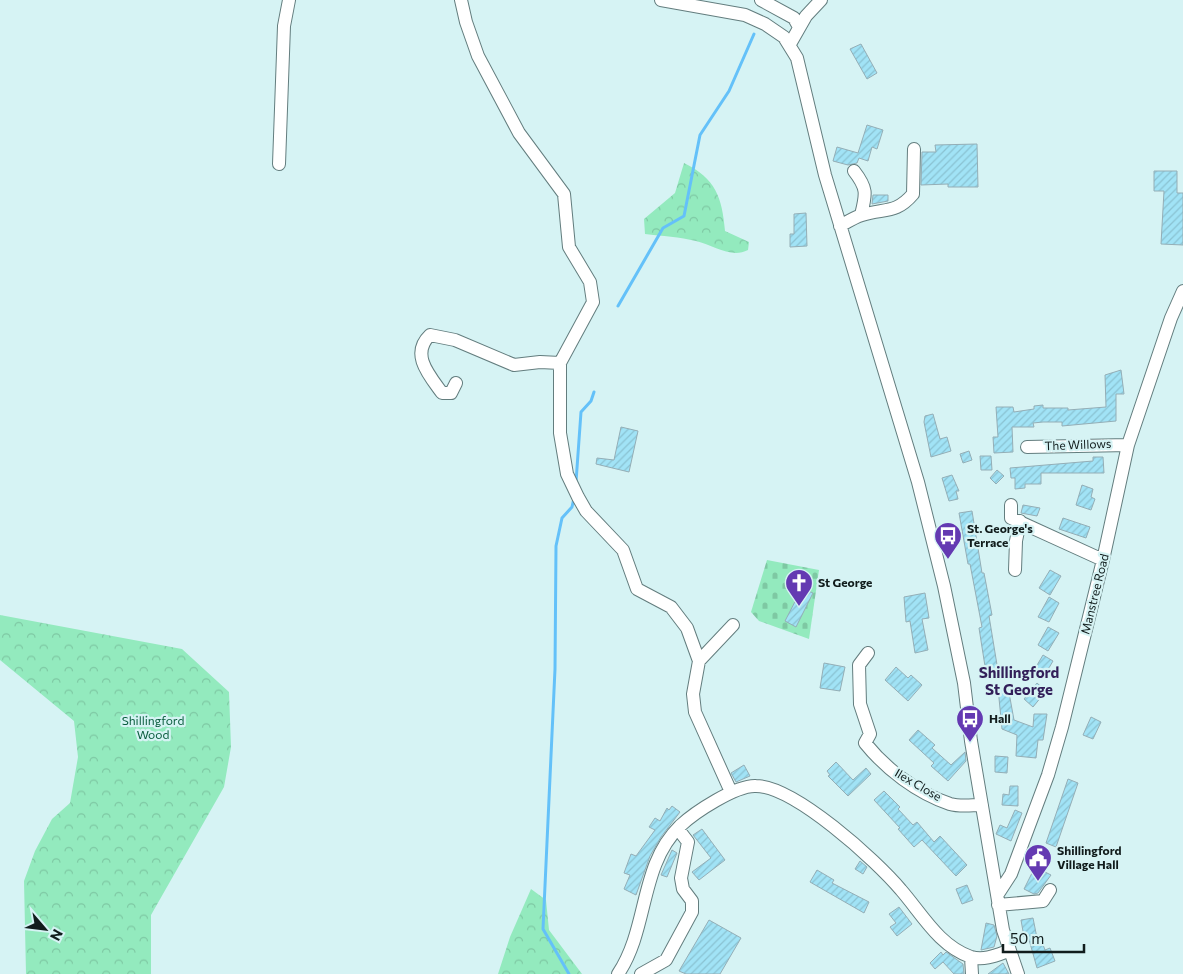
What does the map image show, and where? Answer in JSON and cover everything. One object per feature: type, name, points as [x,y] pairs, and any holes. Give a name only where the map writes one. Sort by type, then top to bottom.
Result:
[{"type":"street","points":[[279,164],[284,26],[289,0]]},
{"type":"street","points":[[461,0],[466,22],[478,56],[518,133],[564,194],[569,247],[590,282],[593,302],[560,363],[560,433],[567,474],[586,511],[622,550],[637,589],[671,607],[680,617],[693,642],[699,661],[693,694],[695,712],[731,792]]},
{"type":"street","points":[[661,0],[745,14],[778,31],[790,44],[796,58],[809,118],[918,482],[944,586],[964,684],[998,900],[1008,951],[1018,974]]},
{"type":"street","points":[[761,0],[794,18],[799,27]]},
{"type":"street","points":[[790,44],[812,8],[821,0]]},
{"type":"street","points":[[840,226],[861,215],[901,207],[913,194],[914,149]]},
{"type":"street","points":[[854,172],[861,181],[866,194],[861,215]]},
{"type":"street","name":"Manstree Road","points":[[998,900],[1011,874],[1048,775],[1062,728],[1103,560],[1128,445],[1171,318],[1183,291]]},
{"type":"street","points":[[456,383],[451,393],[442,393],[424,365],[420,351],[421,346],[430,335],[455,340],[514,365],[540,362],[560,363]]},
{"type":"street","name":"The Willows","points":[[1027,447],[1128,445]]},
{"type":"street","points":[[1011,505],[1011,518],[1103,560]]},
{"type":"street","points":[[1016,570],[1016,541],[1020,521]]},
{"type":"street","points":[[699,661],[733,625]]},
{"type":"street","name":"Ilex Close","points":[[868,653],[859,665],[860,704],[870,734],[865,743],[878,759],[896,774],[926,792],[951,804],[982,804]]},
{"type":"street","points":[[618,974],[631,951],[638,933],[654,865],[662,850],[678,829],[731,792],[745,786],[768,787],[781,791],[799,802],[881,868],[935,933],[971,957],[982,958],[1008,951]]},
{"type":"street","points":[[642,974],[666,960],[692,912],[692,901],[683,889],[681,878],[688,842],[678,829]]},
{"type":"street","points":[[998,900],[1043,901],[1050,890]]},
{"type":"street","points":[[971,957],[972,974]]},
{"type":"green space","points":[[684,163],[695,169],[710,183],[722,208],[725,231],[749,242],[748,250],[735,253],[690,240],[645,234],[644,219],[675,193]]},
{"type":"green space","points":[[767,560],[819,570],[809,639],[759,621],[751,612]]},
{"type":"green space","name":"Shillingford Wood","points":[[0,615],[182,649],[229,692],[231,747],[224,787],[151,915],[151,974],[26,974],[24,881],[35,851],[52,819],[70,803],[78,757],[74,721],[0,660]]},
{"type":"green space","points":[[531,889],[546,900],[549,930],[582,974],[498,974],[510,937]]},
{"type":"building","points":[[861,44],[877,73],[867,79],[850,49]]},
{"type":"building","points":[[867,125],[883,130],[877,149],[872,147],[868,161],[859,158],[857,163],[848,165],[833,161],[837,147],[858,153]]},
{"type":"building","points":[[977,144],[978,187],[948,187],[948,184],[921,185],[922,152],[936,152],[935,145]]},
{"type":"building","points":[[1154,171],[1177,171],[1177,193],[1183,193],[1183,245],[1161,244],[1164,191],[1154,191]]},
{"type":"building","points":[[873,195],[888,195],[888,201],[872,204]]},
{"type":"building","points":[[806,213],[807,246],[790,247],[790,234],[794,234],[794,214]]},
{"type":"building","points":[[1121,370],[1124,394],[1116,394],[1116,421],[1062,426],[1062,422],[1043,422],[1033,423],[1034,427],[1012,427],[1013,452],[994,453],[993,437],[998,437],[996,407],[1013,407],[1014,412],[1034,409],[1034,406],[1043,405],[1043,408],[1068,408],[1068,410],[1106,407],[1105,375]]},
{"type":"building","points":[[933,414],[940,439],[947,437],[951,451],[931,457],[924,422],[925,416]]},
{"type":"building","points":[[621,427],[638,431],[629,472],[596,464],[597,458],[614,460]]},
{"type":"building","points":[[969,451],[972,460],[963,463],[960,454]]},
{"type":"building","points":[[980,456],[991,456],[992,470],[981,470]]},
{"type":"building","points":[[1093,457],[1103,457],[1104,473],[1041,473],[1041,484],[1025,484],[1025,488],[1015,489],[1015,478],[1011,478],[1010,468],[1093,461]]},
{"type":"building","points":[[997,470],[1004,476],[996,484],[990,478]]},
{"type":"building","points":[[952,475],[959,491],[956,491],[958,499],[949,501],[942,478]]},
{"type":"building","points":[[1082,485],[1093,489],[1091,497],[1095,499],[1091,510],[1076,505]]},
{"type":"building","points":[[1023,505],[1040,508],[1037,516],[1021,513]]},
{"type":"building","points":[[972,511],[982,573],[984,573],[992,615],[989,616],[999,677],[987,679],[979,628],[982,627],[959,513]]},
{"type":"building","points":[[1063,518],[1090,527],[1086,538],[1059,529]]},
{"type":"building","points":[[1050,570],[1061,576],[1050,595],[1039,588]]},
{"type":"building","name":"St George","points":[[802,588],[813,593],[796,627],[785,621]]},
{"type":"building","points":[[925,593],[929,618],[922,619],[928,650],[915,653],[910,621],[906,622],[904,597]]},
{"type":"building","points":[[1049,597],[1059,603],[1049,622],[1038,617]]},
{"type":"building","points":[[1048,627],[1059,633],[1048,651],[1038,645]]},
{"type":"building","points":[[1043,655],[1053,661],[1043,678],[1033,672]]},
{"type":"building","points":[[824,663],[845,667],[840,691],[820,688]]},
{"type":"building","points":[[896,667],[908,678],[911,675],[922,685],[908,701],[885,680]]},
{"type":"building","points":[[1037,683],[1046,691],[1033,707],[1024,699]]},
{"type":"building","points":[[1008,687],[1014,720],[1033,727],[1034,714],[1047,714],[1043,740],[1038,740],[1036,758],[1016,756],[1017,735],[1002,729],[998,688]]},
{"type":"building","points":[[1091,717],[1101,722],[1093,739],[1083,735]]},
{"type":"building","points":[[918,730],[935,745],[932,748],[951,765],[965,752],[966,761],[948,781],[931,766],[934,763],[909,740]]},
{"type":"building","points":[[995,756],[1008,757],[1007,773],[995,772]]},
{"type":"building","points":[[836,762],[853,780],[866,768],[871,774],[848,796],[828,776],[830,775],[827,771]]},
{"type":"building","points":[[744,765],[750,776],[736,782],[731,773]]},
{"type":"building","points":[[1068,779],[1078,783],[1056,847],[1046,843]]},
{"type":"building","points":[[1010,786],[1018,786],[1018,806],[1002,805],[1003,794],[1009,795]]},
{"type":"building","points":[[884,791],[900,807],[898,809],[913,825],[917,822],[934,842],[940,836],[967,865],[956,876],[922,840],[914,847],[898,829],[900,828],[874,800]]},
{"type":"building","points":[[672,806],[680,812],[661,837],[650,856],[636,895],[624,889],[630,875],[624,873],[631,854],[636,856],[655,830],[649,827],[655,818],[660,821],[667,808],[669,810]]},
{"type":"building","points":[[1015,810],[1022,813],[1011,841],[996,834],[1000,825],[1007,828]]},
{"type":"building","points":[[702,829],[725,860],[699,880],[692,872],[711,858],[693,835]]},
{"type":"building","points":[[672,850],[677,853],[667,877],[661,875]]},
{"type":"building","points":[[860,861],[867,867],[863,874],[855,869]]},
{"type":"building","name":"Shillingford Village Hall","points":[[1035,867],[1051,875],[1038,893],[1034,894],[1024,889]]},
{"type":"building","points":[[817,870],[834,880],[832,883],[869,902],[864,913],[810,882]]},
{"type":"building","points":[[967,885],[973,900],[962,904],[956,889]]},
{"type":"building","points":[[899,907],[912,924],[897,936],[890,927],[896,923],[889,914]]},
{"type":"building","points":[[1033,918],[1038,943],[1042,942],[1045,950],[1050,948],[1055,961],[1037,968],[1028,936],[1024,937],[1021,920]]},
{"type":"building","points":[[709,920],[741,938],[720,974],[686,974],[679,971]]},
{"type":"building","points":[[986,923],[994,925],[997,936],[994,947],[981,950]]},
{"type":"building","points":[[941,952],[943,955],[946,952],[963,964],[964,974],[954,974],[943,962],[935,969],[930,963]]},
{"type":"building","points":[[1003,963],[1009,974],[988,974]]},
{"type":"waterway","points":[[618,306],[663,228],[684,216],[700,135],[729,91],[754,34]]},
{"type":"waterway","points":[[576,482],[581,412],[591,401],[594,392]]},
{"type":"waterway","points":[[569,974],[543,929],[555,669],[556,546],[562,518],[572,507],[574,498]]},
{"type":"place","name":"St. George's Terrace","points":[[948,560]]},
{"type":"place","name":"St George","points":[[799,607]]},
{"type":"place","name":"Hall","points":[[970,743]]},
{"type":"place","name":"Shillingford Village Hall","points":[[1038,882]]},
{"type":"district","name":"Shillingford St George","points":[[1019,682]]}]
